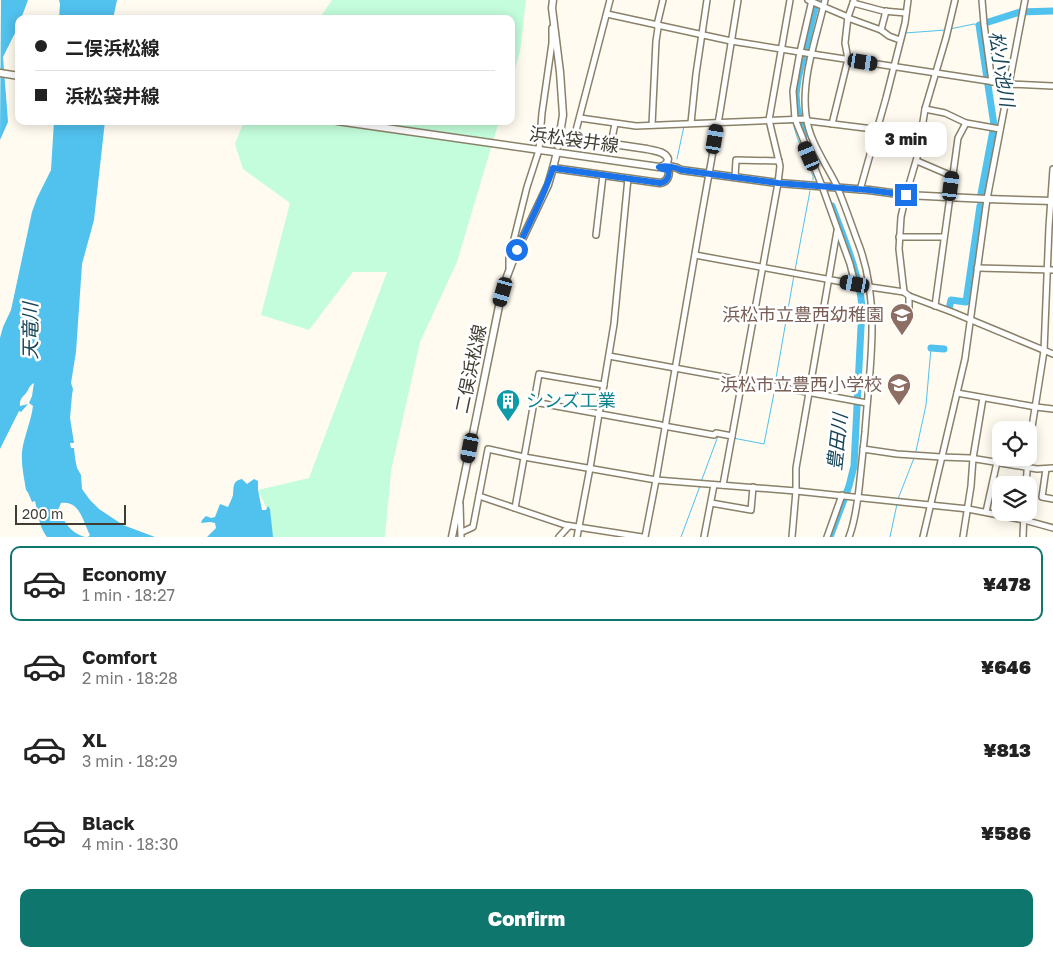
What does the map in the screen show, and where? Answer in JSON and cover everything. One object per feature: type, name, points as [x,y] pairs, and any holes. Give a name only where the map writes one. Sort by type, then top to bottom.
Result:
[{"type":"main road","points":[[553,0],[552,8],[563,106],[558,146]]},
{"type":"main road","points":[[0,73],[15,75]]},
{"type":"main road","name":"浜松袋井線","points":[[366,125],[778,183],[906,195],[1052,201]]},
{"type":"main road","points":[[559,136],[647,149],[666,155],[668,158],[666,164],[670,168]]},
{"type":"main road","points":[[553,168],[662,183],[667,179],[670,168],[670,154],[668,151],[654,148],[647,149]]},
{"type":"main road","name":"二俣浜松線","points":[[452,537],[499,306],[509,271],[548,185],[556,156]]},
{"type":"street","points":[[574,138],[610,0]]},
{"type":"street","points":[[652,125],[657,25],[663,0]]},
{"type":"street","points":[[691,123],[707,0]]},
{"type":"street","points":[[478,496],[569,526],[643,537],[656,480],[694,255],[710,174],[738,0]]},
{"type":"street","points":[[723,485],[778,183],[780,166],[770,121],[790,0]]},
{"type":"street","points":[[860,190],[895,67],[908,0]]},
{"type":"street","points":[[904,292],[899,249],[901,216],[916,161],[925,109],[955,0]]},
{"type":"street","points":[[982,0],[992,82]]},
{"type":"street","points":[[923,537],[965,359],[996,129],[1008,84],[1025,0]]},
{"type":"street","points":[[856,284],[822,186],[795,120],[793,91],[811,1],[823,4],[900,40]]},
{"type":"street","points":[[832,124],[848,59],[845,43],[848,17],[854,1],[886,11],[906,13]]},
{"type":"street","points":[[823,4],[810,54],[804,119],[861,251],[870,287],[872,320],[872,349],[858,497],[856,514],[849,537]]},
{"type":"street","points":[[509,271],[509,259],[527,187],[539,150],[552,43],[552,8]]},
{"type":"street","points":[[881,30],[886,11]]},
{"type":"street","points":[[607,14],[731,41],[810,54],[992,82],[1053,86]]},
{"type":"street","points":[[925,109],[945,113],[966,123],[996,129]]},
{"type":"street","points":[[580,118],[636,126],[804,119],[921,135]]},
{"type":"street","points":[[934,306],[958,138],[966,123]]},
{"type":"street","points":[[611,144],[615,124]]},
{"type":"street","points":[[735,177],[736,160],[779,161]]},
{"type":"street","points":[[916,161],[952,176]]},
{"type":"street","points":[[1033,421],[1044,351],[1050,270],[1053,169]]},
{"type":"street","points":[[596,235],[603,175]]},
{"type":"street","points":[[576,537],[590,468],[614,324],[628,178]]},
{"type":"street","points":[[792,537],[795,516],[796,468],[838,231]]},
{"type":"street","points":[[899,237],[944,237]]},
{"type":"street","points":[[694,255],[904,292],[909,296],[1053,354]]},
{"type":"street","points":[[978,268],[1050,270]]},
{"type":"street","points":[[908,314],[909,296]]},
{"type":"street","points":[[609,356],[867,403]]},
{"type":"street","points":[[515,508],[539,374],[604,385]]},
{"type":"street","points":[[956,393],[1053,409]]},
{"type":"street","points":[[963,537],[983,398]]},
{"type":"street","points":[[534,402],[664,426],[716,433],[731,438]]},
{"type":"street","points":[[460,498],[461,534],[473,527],[488,449],[656,480],[844,495],[992,513]]},
{"type":"street","points":[[863,449],[897,454],[973,458],[992,461]]},
{"type":"street","points":[[986,512],[996,466]]},
{"type":"street","points":[[1021,466],[1037,469],[1053,468]]},
{"type":"street","points":[[1026,476],[1027,467]]},
{"type":"street","points":[[1046,469],[1042,498],[1053,499]]},
{"type":"street","points":[[704,537],[714,485]]},
{"type":"street","points":[[711,503],[751,510],[752,487]]},
{"type":"street","points":[[827,537],[844,495]]},
{"type":"street","points":[[1023,537],[1024,521]]},
{"type":"street","points":[[1028,521],[1053,528]]},
{"type":"street","points":[[560,537],[569,526]]},
{"type":"green space","points":[[332,0],[526,0],[520,52],[515,68],[515,15],[322,15]]},
{"type":"green space","points":[[242,125],[498,125],[457,262],[420,342],[391,471],[385,537],[268,537],[271,517],[258,490],[309,478],[387,272],[353,272],[309,330],[261,315],[290,203],[243,169],[235,144]]},
{"type":"water","points":[[1,0],[28,0],[22,15],[15,15],[15,33],[3,57],[8,122],[0,140]]},
{"type":"water","points":[[59,0],[117,0],[114,15],[59,15]]},
{"type":"water","name":"天竜川","points":[[54,125],[105,125],[94,220],[82,264],[76,352],[71,383],[73,389],[70,418],[74,443],[70,443],[71,448],[74,448],[77,468],[81,475],[82,489],[90,500],[99,509],[123,525],[155,537],[88,537],[90,535],[77,508],[67,503],[61,503],[58,510],[63,519],[76,533],[85,537],[47,537],[40,524],[35,501],[32,502],[26,490],[22,466],[24,440],[33,406],[29,403],[34,383],[22,398],[20,406],[28,404],[21,412],[19,411],[0,449],[0,338],[11,310],[32,212],[51,170]]},
{"type":"water","points":[[242,479],[247,484],[254,479],[258,481],[262,510],[266,510],[268,506],[270,509],[273,537],[207,537],[216,528],[215,523],[201,523],[202,520],[206,516],[215,517],[220,504],[228,507],[235,483]]},
{"type":"waterway","name":"豊田川","points":[[804,136],[796,94],[817,0]]},
{"type":"waterway","name":"松小池川","points":[[981,194],[994,125],[979,25],[1020,12],[1053,11]]},
{"type":"waterway","points":[[950,29],[974,24],[979,25]]},
{"type":"waterway","points":[[905,33],[946,30]]},
{"type":"waterway","points":[[779,123],[793,123],[813,180]]},
{"type":"waterway","points":[[677,159],[684,126]]},
{"type":"waterway","points":[[795,270],[810,191]]},
{"type":"waterway","name":"豊田川","points":[[830,537],[849,486],[854,466],[862,307],[858,281],[832,206]]},
{"type":"waterway","name":"松小池川","points":[[949,309],[951,300],[966,302],[980,206]]},
{"type":"waterway","name":"松小池川","points":[[981,214],[982,207]]},
{"type":"waterway","points":[[775,384],[794,275]]},
{"type":"waterway","points":[[916,451],[926,405],[931,348]]},
{"type":"waterway","name":"松小池川","points":[[931,348],[944,349]]},
{"type":"waterway","points":[[733,438],[764,444],[775,388]]},
{"type":"waterway","points":[[701,482],[718,436],[722,437]]},
{"type":"waterway","points":[[898,499],[914,458]]},
{"type":"waterway","points":[[681,537],[700,486]]},
{"type":"waterway","points":[[890,537],[897,504]]},
{"type":"place","name":"浜松市立豊西幼稚園","points":[[902,336]]},
{"type":"place","name":"浜松市立豊西小学校","points":[[899,406]]},
{"type":"place","name":"シンズ工業","points":[[508,422]]},
{"type":"route","points":[[517,250],[541,201],[553,168],[660,183],[665,182],[669,170],[659,167],[662,166],[778,183],[869,190],[906,195]]}]
